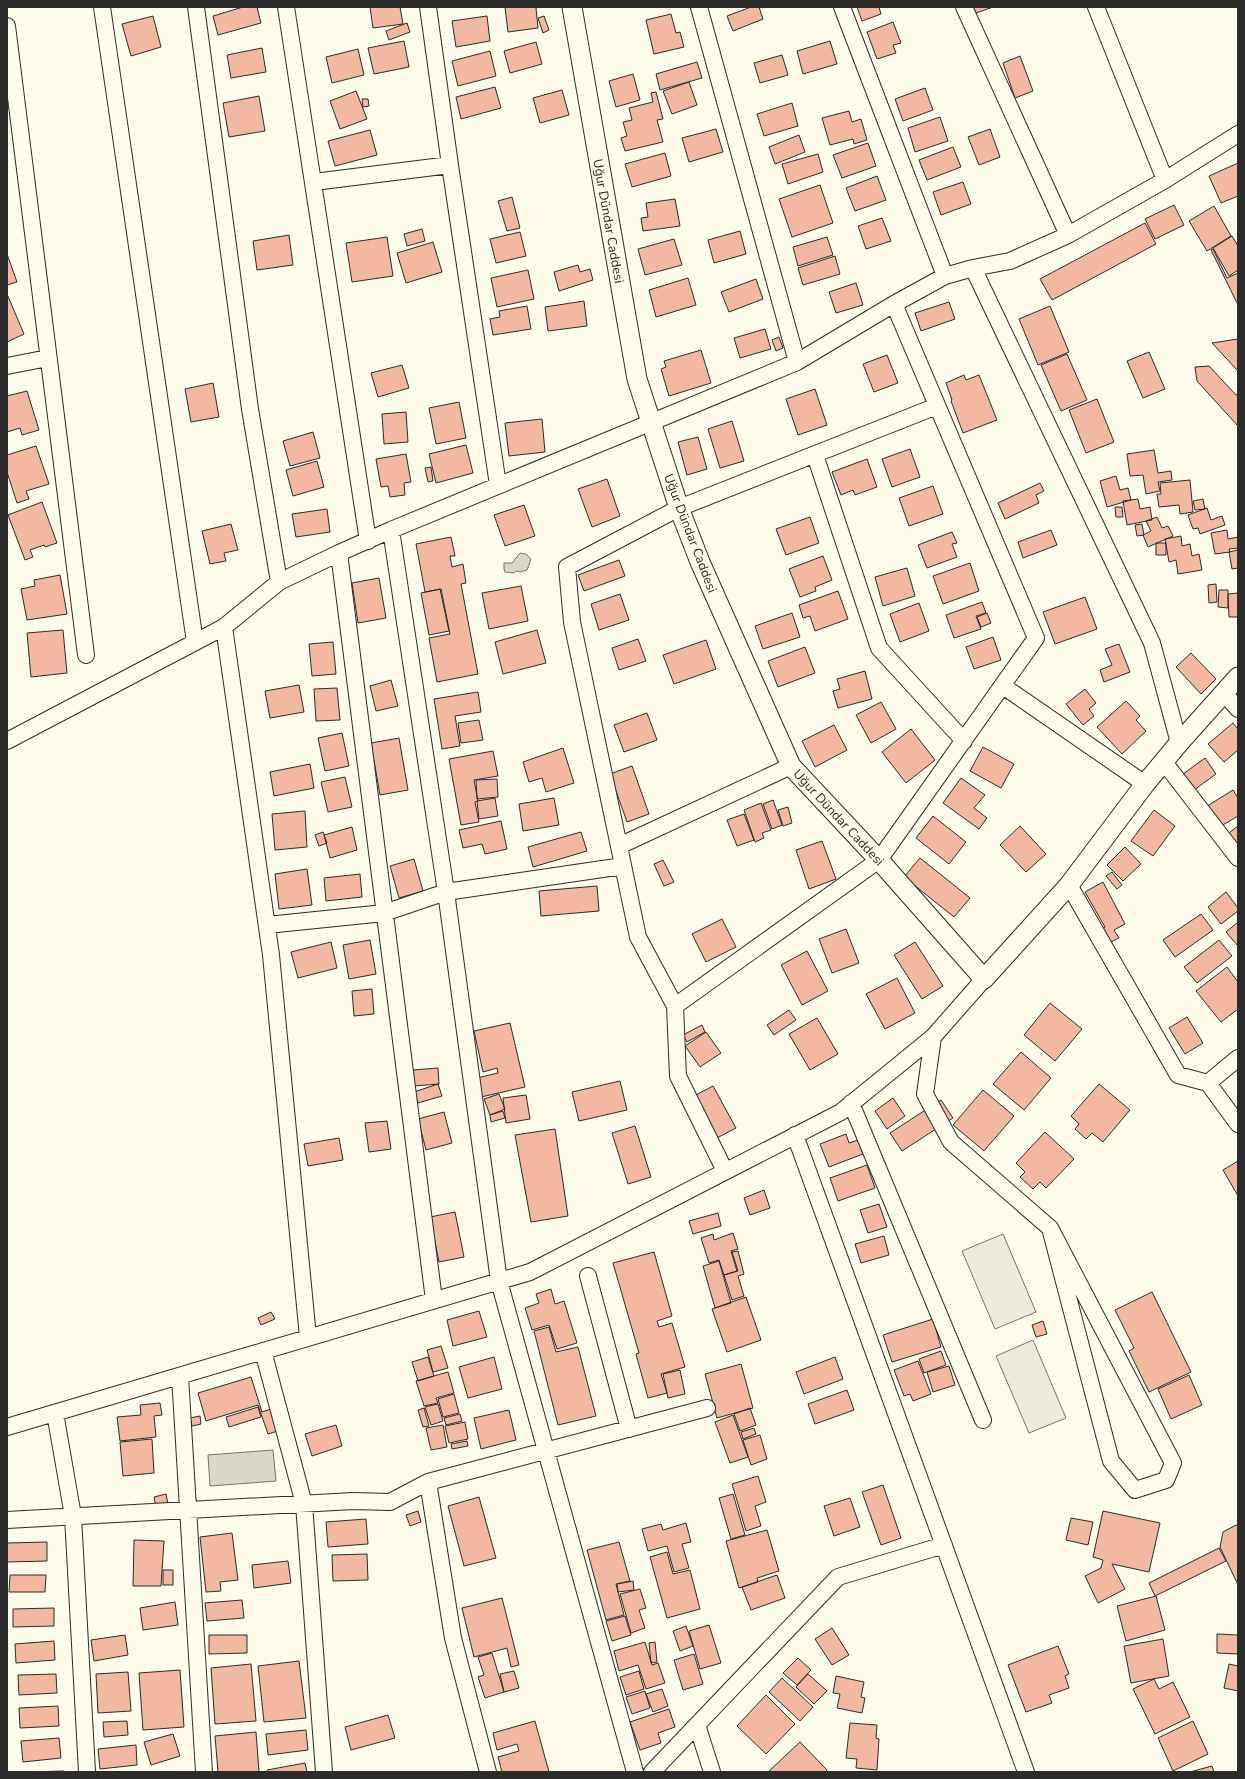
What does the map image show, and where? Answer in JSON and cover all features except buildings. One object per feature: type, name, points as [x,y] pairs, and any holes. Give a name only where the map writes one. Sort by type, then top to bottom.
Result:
[{"type":"street","points":[[102,7],[196,642]]},
{"type":"street","points":[[196,7],[250,409],[278,582]]},
{"type":"street","points":[[286,7],[368,541]]},
{"type":"street","points":[[428,7],[498,485]]},
{"type":"street","name":"Uğur Dündar Caddesi","points":[[572,7],[637,379],[679,508],[700,562],[791,766],[879,860],[984,979]]},
{"type":"street","points":[[699,7],[797,362]]},
{"type":"street","points":[[842,7],[945,276]]},
{"type":"street","points":[[964,7],[1068,235]]},
{"type":"street","points":[[1096,7],[1166,180]]},
{"type":"street","points":[[7,26],[86,655]]},
{"type":"street","points":[[7,741],[224,627],[278,582],[391,530],[498,485],[651,424],[797,362],[894,304],[945,276],[973,268],[1010,261],[1068,235],[1166,180],[1238,134]]},
{"type":"street","points":[[314,182],[450,165]]},
{"type":"street","points":[[973,268],[1152,644],[1179,743]]},
{"type":"street","points":[[675,1006],[879,860],[1036,638],[894,304]]},
{"type":"street","points":[[7,366],[48,358]]},
{"type":"street","points":[[726,1171],[678,1076],[675,1006],[638,937],[572,622],[567,567],[679,508],[937,406]]},
{"type":"street","points":[[815,455],[879,648],[964,741]]},
{"type":"street","points":[[391,530],[446,892],[499,1280],[635,1772]]},
{"type":"street","points":[[339,553],[434,1300]]},
{"type":"street","points":[[224,627],[272,963],[308,1338]]},
{"type":"street","points":[[7,1427],[530,1272],[841,1112],[933,1037],[1068,885],[1145,784],[1179,743],[1238,677]]},
{"type":"street","points":[[1003,686],[1145,784]]},
{"type":"street","points":[[1224,693],[1238,709]]},
{"type":"street","points":[[1164,762],[1238,858]]},
{"type":"street","points":[[619,846],[791,766]]},
{"type":"street","points":[[267,925],[384,913],[446,892],[623,866]]},
{"type":"street","points":[[1068,885],[1178,1074],[1208,1083],[1238,1124]]},
{"type":"street","points":[[933,1037],[925,1094],[951,1142],[1050,1228],[1173,1463],[1166,1480],[1135,1490],[1111,1461],[1050,1228]]},
{"type":"street","points":[[1208,1083],[1238,1058]]},
{"type":"street","points":[[851,1103],[983,1420]]},
{"type":"street","points":[[795,1135],[1026,1772]]},
{"type":"street","points":[[588,1276],[629,1429]]},
{"type":"street","points":[[263,1351],[304,1504],[324,1772]]},
{"type":"street","points":[[180,1376],[204,1772]]},
{"type":"street","points":[[7,1520],[353,1501],[390,1502],[428,1482],[707,1408]]},
{"type":"street","points":[[55,1413],[73,1516],[87,1772]]},
{"type":"street","points":[[428,1482],[453,1638],[488,1772]]},
{"type":"street","points":[[652,1772],[838,1577],[944,1545]]},
{"type":"street","points":[[697,1725],[712,1772]]},
{"type":"shaded area","points":[[520,553],[526,554],[531,559],[527,570],[520,572],[516,571],[514,573],[505,572],[504,563],[512,563]]},
{"type":"shaded area","points":[[1003,1234],[1036,1312],[995,1329],[962,1251]]},
{"type":"shaded area","points":[[1033,1340],[1066,1418],[1029,1433],[996,1356]]},
{"type":"shaded area","points":[[273,1450],[276,1481],[210,1486],[208,1455]]}]
